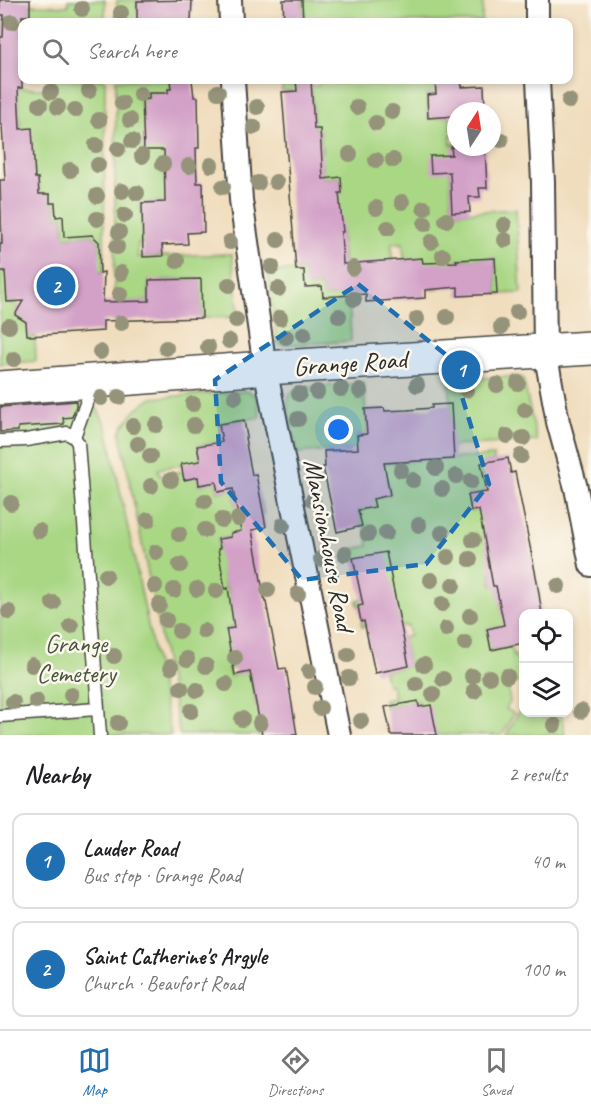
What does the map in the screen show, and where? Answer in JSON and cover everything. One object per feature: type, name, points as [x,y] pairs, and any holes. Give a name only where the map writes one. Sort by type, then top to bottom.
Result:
[{"type":"street","points":[[230,0],[231,18]]},
{"type":"street","points":[[537,0],[537,18]]},
{"type":"street","name":"Mansionhouse Road","points":[[232,84],[241,201],[265,368],[339,735]]},
{"type":"street","points":[[538,84],[543,182],[545,351],[558,422],[576,488],[591,565]]},
{"type":"street","name":"Grange Road","points":[[0,388],[265,368],[591,348]]},
{"type":"lane","points":[[74,437],[102,380]]},
{"type":"lane","points":[[0,441],[67,434],[74,437],[78,443],[100,735]]},
{"type":"lane","points":[[0,717],[97,709]]},
{"type":"highlighted area","points":[[358,284],[450,358],[489,484],[426,564],[302,580],[221,482],[215,380]]},
{"type":"green space","points":[[68,0],[105,0],[105,18],[18,18],[18,37],[0,37],[4,15],[30,16],[30,5],[68,6]]},
{"type":"green space","points":[[117,0],[152,0],[137,1],[137,13],[142,18],[116,18]]},
{"type":"green space","points":[[302,0],[483,2],[482,18],[305,18]]},
{"type":"green space","points":[[47,84],[105,84],[104,272],[92,273],[99,242],[92,235],[32,239],[29,242],[0,244],[0,238],[64,233],[63,216],[56,217],[55,203],[50,203],[49,194],[39,194],[38,178],[32,178],[20,129],[19,104],[11,88],[47,89]]},
{"type":"green space","points":[[116,84],[170,84],[171,89],[168,89],[168,93],[149,93],[149,99],[140,100],[141,108],[158,107],[158,142],[142,142],[142,149],[178,149],[166,202],[140,203],[142,217],[167,242],[138,243],[138,257],[232,254],[239,317],[202,318],[200,279],[149,280],[149,301],[123,302],[124,321],[114,321]]},
{"type":"green space","points":[[435,84],[436,94],[427,95],[428,118],[447,117],[447,156],[453,156],[450,172],[452,213],[516,209],[521,293],[497,294],[495,258],[457,260],[458,283],[439,263],[439,289],[432,290],[430,273],[423,273],[422,259],[404,260],[403,243],[392,243],[392,260],[349,295],[351,341],[281,345],[277,342],[268,272],[304,270],[306,287],[322,286],[323,297],[346,295],[342,232],[324,194],[342,193],[340,177],[323,179],[321,158],[293,154],[322,152],[320,130],[314,129],[312,91],[282,92],[282,86]]},
{"type":"green space","points":[[0,271],[8,271],[7,302],[12,304],[17,301],[17,311],[29,313],[31,337],[35,337],[36,361],[0,364]]},
{"type":"green space","points":[[518,376],[523,378],[537,441],[437,447],[452,429],[449,380]]},
{"type":"green space","points":[[364,383],[367,434],[357,435],[358,449],[383,463],[494,456],[494,461],[482,463],[487,492],[468,495],[471,511],[489,508],[499,571],[490,573],[492,586],[537,581],[540,597],[500,605],[507,625],[487,629],[492,650],[511,646],[514,657],[519,656],[519,682],[508,686],[510,702],[506,709],[514,714],[502,735],[437,735],[419,707],[418,701],[385,707],[384,700],[394,698],[392,685],[387,685],[384,671],[409,666],[403,638],[410,636],[408,626],[401,626],[399,619],[362,627],[361,622],[382,617],[378,602],[358,606],[357,600],[373,597],[352,549],[368,546],[365,526],[362,526],[358,510],[374,507],[373,499],[390,495],[387,479],[348,449],[297,453],[287,405],[290,394],[299,388]]},
{"type":"green space","points":[[246,391],[256,397],[260,417],[219,424],[222,442],[198,446],[215,458],[158,469],[160,476],[183,471],[198,477],[199,485],[216,481],[218,492],[233,489],[236,505],[261,500],[264,515],[243,519],[245,531],[218,539],[225,589],[228,588],[235,627],[226,629],[252,664],[228,669],[230,676],[249,669],[256,705],[281,715],[293,713],[294,716],[272,720],[262,735],[180,735],[120,433],[136,410],[152,398]]},
{"type":"green space","name":"Grange Cemetery","points":[[76,401],[97,408],[107,428],[171,735],[0,735],[0,407]]},
{"type":"green space","points":[[519,712],[519,717],[562,717],[565,735],[506,735]]},
{"type":"building","points":[[0,0],[30,0],[30,16],[18,18],[18,84],[22,84],[22,88],[18,88],[20,129],[32,128],[35,178],[38,178],[39,194],[50,194],[50,203],[55,203],[56,217],[63,216],[64,237],[92,235],[99,242],[100,273],[104,272],[103,302],[149,301],[149,280],[201,279],[202,318],[103,321],[103,331],[27,335],[26,322],[15,315],[23,301],[7,302],[5,271],[0,271],[0,244],[2,244],[0,180],[5,180],[2,125],[0,125],[0,37],[3,37],[4,15],[0,15]]},
{"type":"building","points":[[192,0],[191,18],[137,18],[137,1]]},
{"type":"building","points":[[283,0],[302,0],[303,18],[284,18]]},
{"type":"building","points":[[170,84],[192,84],[194,97],[198,97],[197,183],[203,183],[204,232],[187,233],[188,244],[162,245],[163,256],[143,257],[142,203],[165,202],[164,150],[144,150],[142,100],[149,99],[149,93],[168,93],[168,89],[171,89]]},
{"type":"building","points":[[296,84],[311,84],[314,129],[320,129],[323,179],[341,177],[342,193],[339,193],[343,264],[422,258],[423,263],[495,258],[497,294],[458,296],[458,287],[425,290],[425,298],[366,302],[366,294],[323,297],[322,286],[305,287],[304,270],[296,270],[282,92],[297,91]]},
{"type":"building","points":[[435,84],[462,84],[462,87],[484,86],[485,102],[447,102],[447,117],[428,118],[427,95],[436,94]]},
{"type":"building","points":[[430,156],[485,156],[487,188],[479,188],[480,197],[469,197],[470,212],[452,213],[450,172],[431,173]]},
{"type":"building","points":[[76,401],[72,417],[63,418],[64,424],[18,427],[18,431],[0,432],[0,407]]},
{"type":"building","points":[[451,404],[454,459],[384,463],[390,495],[373,499],[375,507],[358,510],[362,526],[337,532],[323,467],[325,467],[324,451],[358,449],[357,435],[367,434],[365,409],[407,410]]},
{"type":"building","points":[[244,420],[252,475],[256,474],[266,527],[252,530],[279,669],[286,668],[297,735],[262,735],[250,672],[235,675],[226,629],[234,628],[228,588],[225,589],[218,549],[220,548],[218,539],[231,537],[231,533],[241,531],[233,489],[218,492],[216,482],[199,485],[198,477],[184,480],[181,464],[200,461],[197,446],[222,442],[219,424]]},
{"type":"building","points":[[508,458],[511,473],[515,472],[541,609],[519,609],[519,644],[491,650],[487,629],[504,625],[496,586],[493,586],[479,510],[471,511],[468,495],[487,492],[481,463]]},
{"type":"building","points":[[386,552],[409,666],[375,673],[364,621],[361,622],[358,606],[363,605],[353,558]]},
{"type":"building","points":[[418,701],[419,707],[431,705],[437,735],[391,735],[385,707]]},
{"type":"place","name":"Saint Catherine's Argyle","points":[[56,286]]},
{"type":"place","name":"Lauder Road","points":[[461,370]]}]
